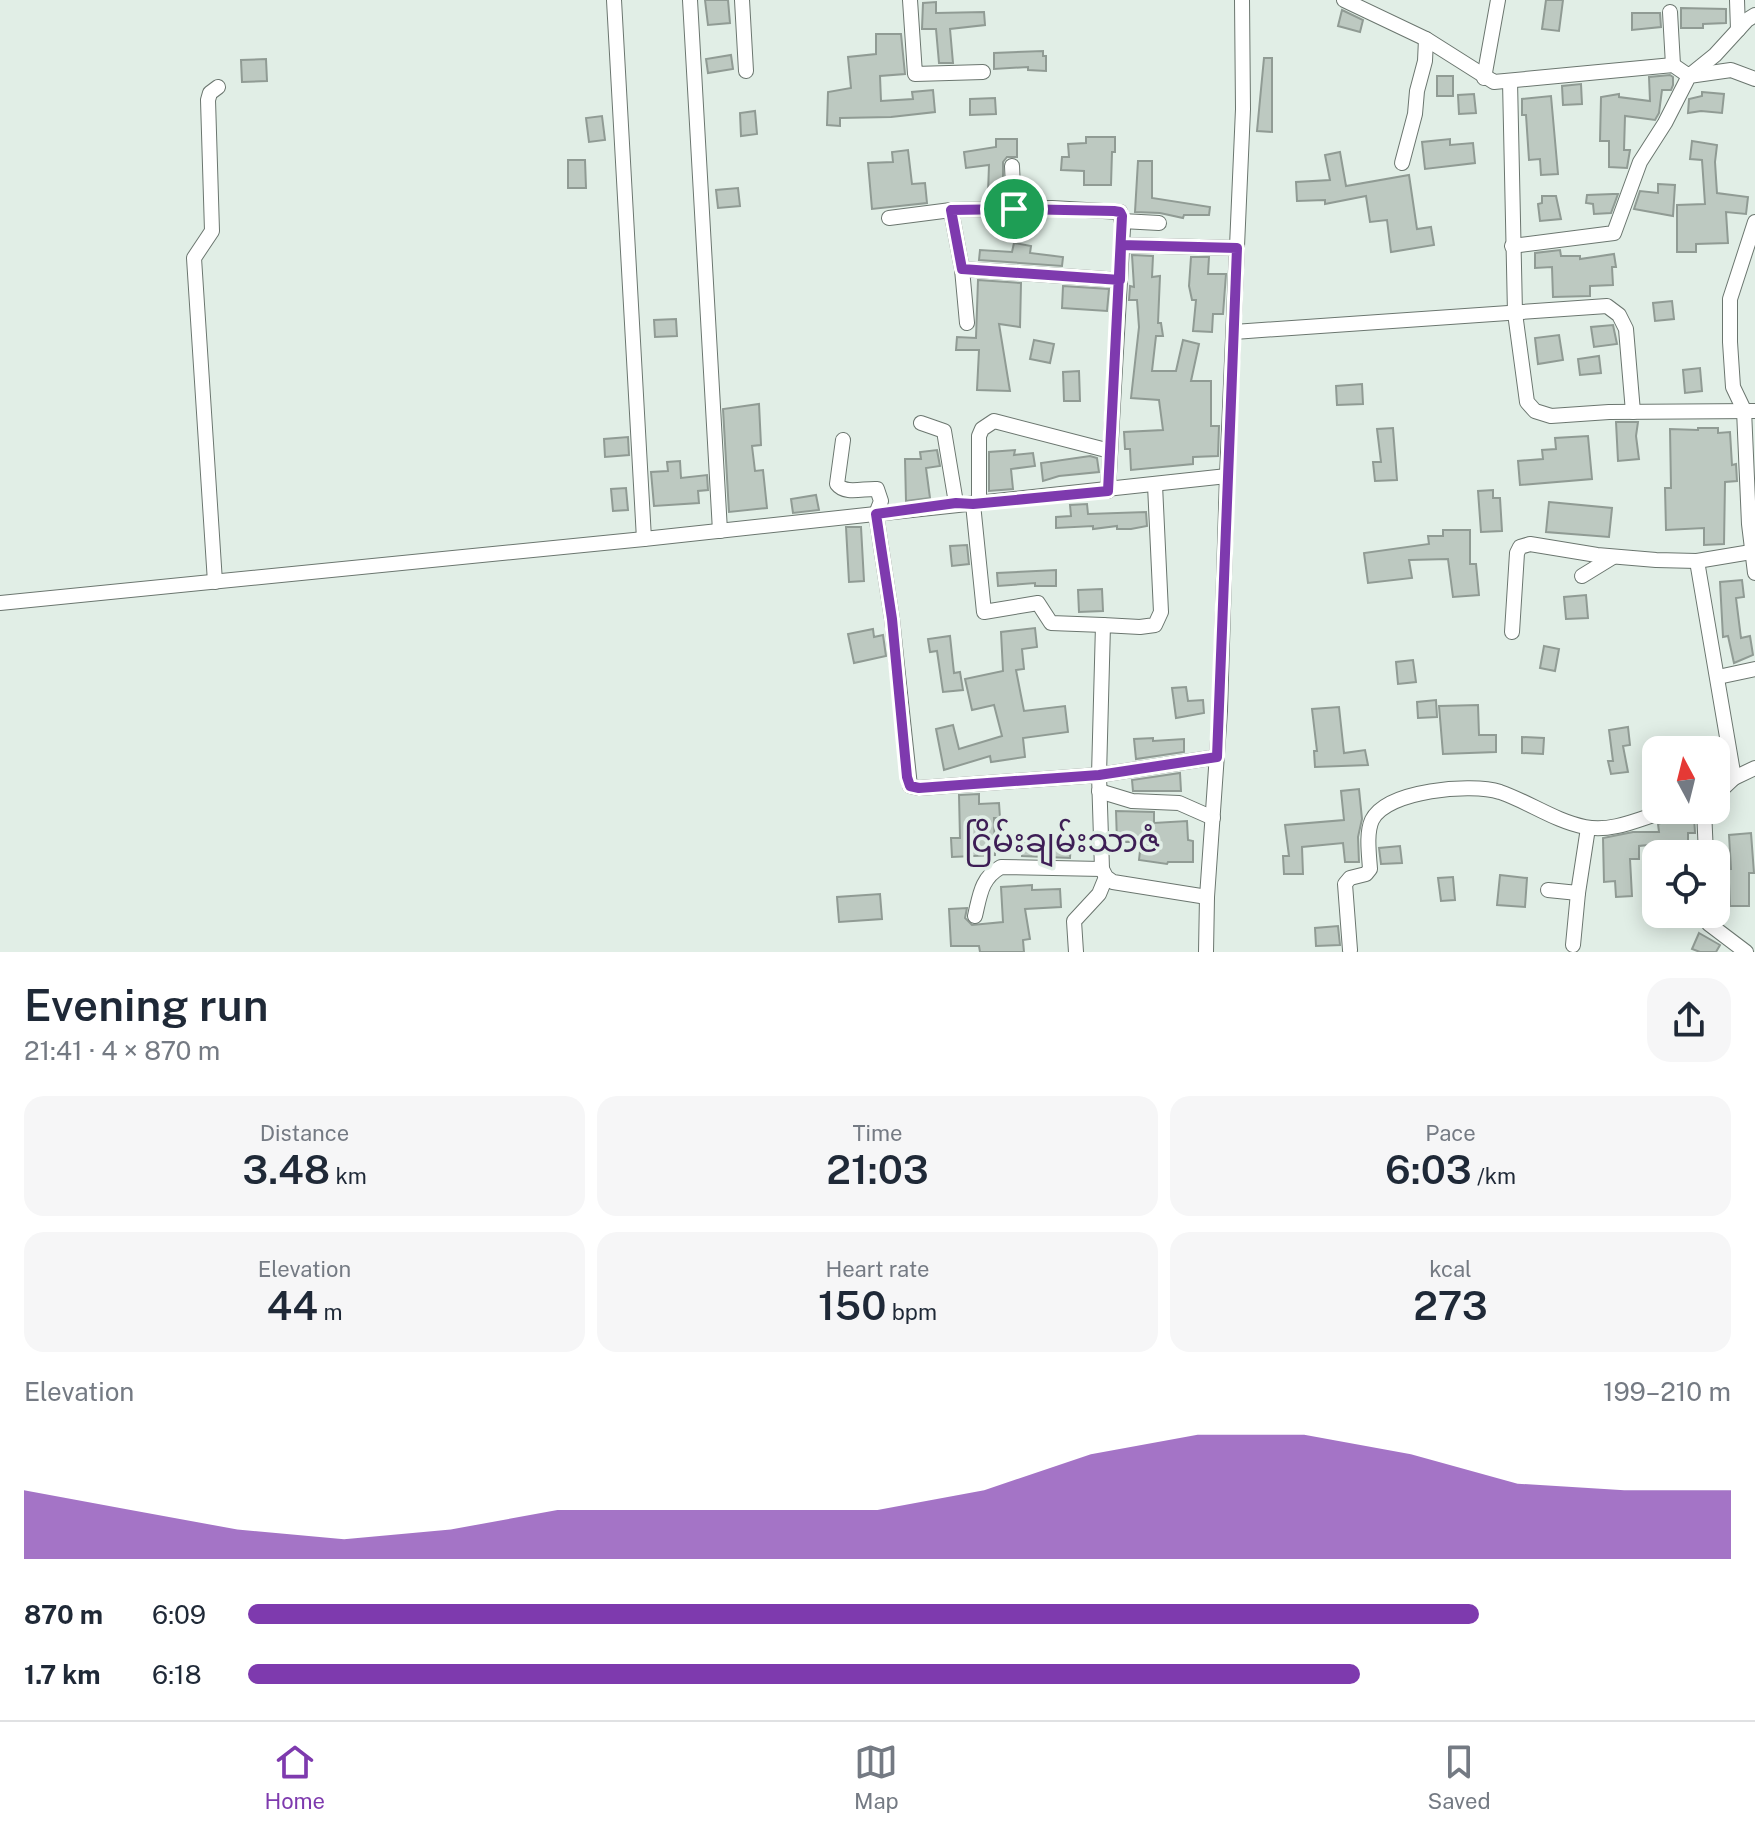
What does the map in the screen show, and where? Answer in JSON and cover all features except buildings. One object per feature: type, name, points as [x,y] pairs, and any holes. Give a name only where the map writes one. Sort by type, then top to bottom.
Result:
[{"type":"street","points":[[614,0],[644,539]]},
{"type":"street","points":[[690,0],[720,531]]},
{"type":"street","points":[[742,0],[746,71]]},
{"type":"street","points":[[910,0],[915,74],[983,72]]},
{"type":"street","points":[[1206,952],[1217,757],[1243,109],[1242,0]]},
{"type":"street","points":[[1344,0],[1426,39],[1494,82],[1673,65],[1689,76],[1731,70],[1755,79]]},
{"type":"street","points":[[1484,78],[1498,0]]},
{"type":"street","points":[[1737,0],[1738,30]]},
{"type":"street","points":[[1670,12],[1673,65]]},
{"type":"street","points":[[1512,246],[1614,233],[1640,162],[1665,123],[1689,76],[1755,15]]},
{"type":"street","points":[[1402,163],[1425,61],[1426,39]]},
{"type":"street","points":[[1510,81],[1515,313],[1527,402],[1535,411],[1551,416],[1750,411]]},
{"type":"street","points":[[215,582],[194,258],[212,231],[208,100],[210,93],[218,87]]},
{"type":"street","points":[[1012,166],[1014,209]]},
{"type":"street","points":[[951,210],[962,269],[967,323]]},
{"type":"street","points":[[889,218],[951,210],[1120,212],[1120,280],[1108,491]]},
{"type":"street","points":[[1122,221],[1159,223]]},
{"type":"street","points":[[1755,222],[1730,299],[1733,387],[1750,411],[1751,552],[1755,573]]},
{"type":"street","points":[[1121,245],[1237,248]]},
{"type":"street","points":[[962,269],[1120,280]]},
{"type":"street","points":[[1234,332],[1611,307],[1626,329],[1633,412]]},
{"type":"street","points":[[1110,451],[994,421],[982,429],[979,436],[976,504],[984,612],[1038,603],[1051,623],[1155,625],[1161,612],[1155,485]]},
{"type":"street","points":[[921,423],[944,431],[956,503]]},
{"type":"street","points":[[843,440],[837,484],[845,491],[877,489],[881,501],[876,514],[892,619],[910,786],[1099,783],[1217,757]]},
{"type":"street","points":[[0,603],[644,539],[956,503],[976,504],[1108,491],[1227,476]]},
{"type":"street","points":[[1512,632],[1517,553],[1520,547],[1530,544],[1613,556],[1697,561],[1751,552]]},
{"type":"street","points":[[1582,576],[1613,556]]},
{"type":"street","points":[[1697,561],[1734,778]]},
{"type":"street","points":[[1076,952],[1074,921],[1099,894],[1104,873],[1099,783],[1103,625]]},
{"type":"street","points":[[1718,677],[1755,669]]},
{"type":"street","points":[[1730,782],[1755,768]]},
{"type":"street","points":[[1099,783],[1132,801],[1179,803],[1213,818]]},
{"type":"street","points":[[1350,950],[1345,884],[1350,878],[1366,874],[1370,869],[1371,821],[1384,806],[1423,793],[1485,789],[1497,791],[1565,822],[1588,828],[1613,827],[1642,818]]},
{"type":"street","points":[[1573,945],[1588,828]]},
{"type":"street","points":[[975,916],[983,882],[991,872],[1001,867],[1104,873],[1113,882],[1207,897]]},
{"type":"street","points":[[1548,890],[1578,893]]},
{"type":"street","points":[[1714,928],[1746,952]]},
{"type":"district","name":"ငြိမ်းချမ်းသာဇံ","points":[[1062,840]]},
{"type":"route","points":[[1014,209],[951,210],[962,269],[1120,280],[1121,245],[1237,248],[1217,757],[1099,775],[919,788],[910,786],[907,777],[892,619],[876,514],[956,503],[1108,491],[1120,280],[1121,245],[1123,228],[1122,216],[1114,211],[1014,209]]}]
